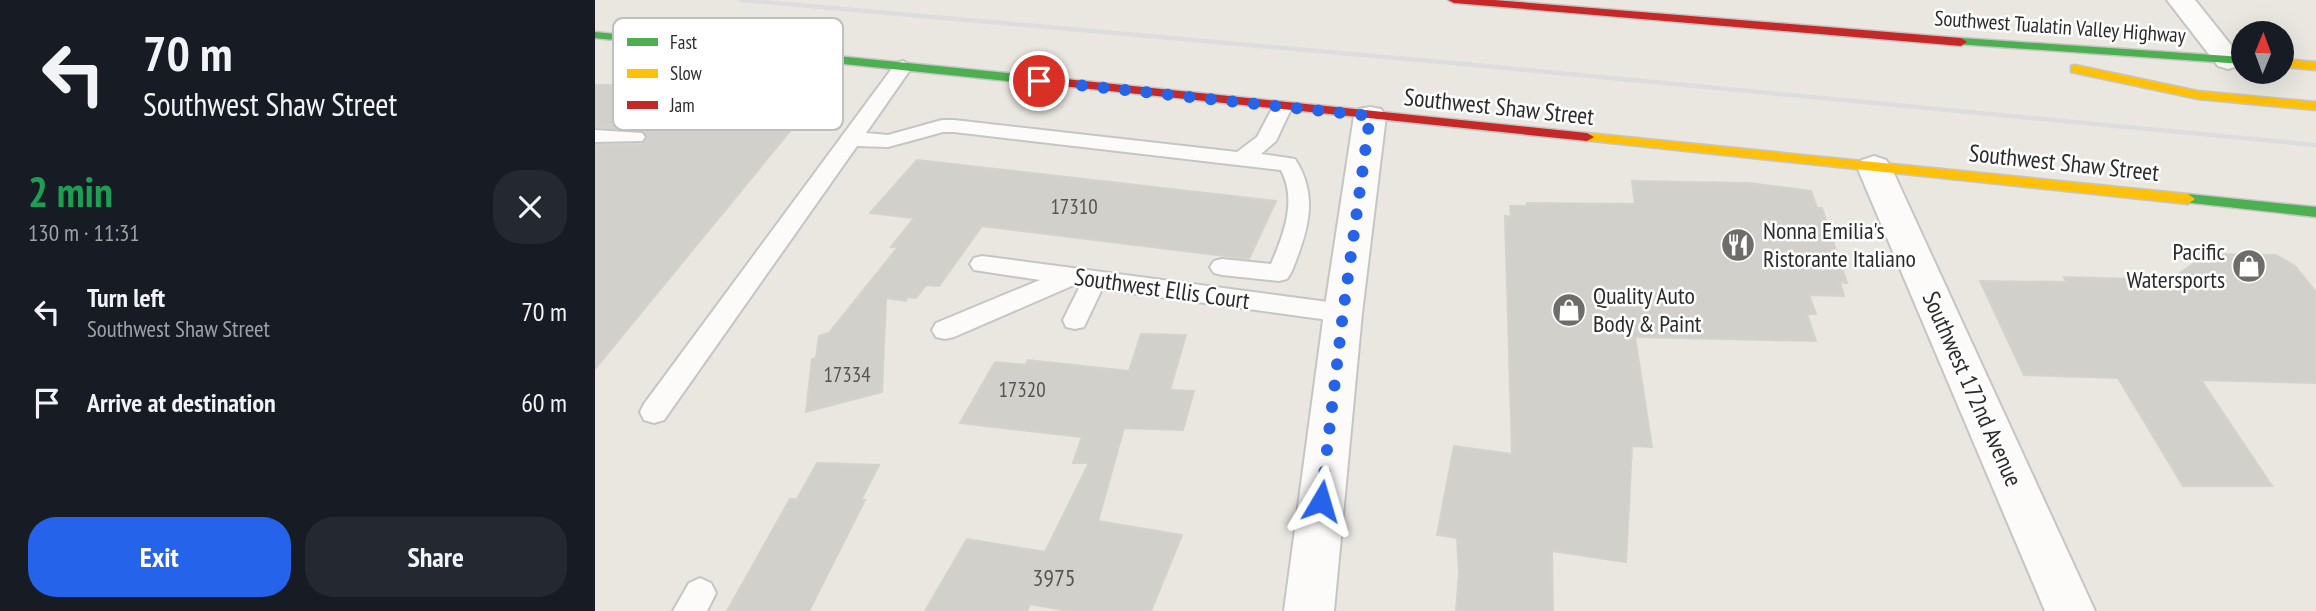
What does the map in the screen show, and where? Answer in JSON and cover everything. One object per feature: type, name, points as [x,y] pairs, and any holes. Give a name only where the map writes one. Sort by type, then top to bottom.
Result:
[{"type":"street","name":"Southwest Tualatin Valley Highway","points":[[1454,0],[1940,41],[2231,60]]},
{"type":"street","points":[[2181,0],[2231,55]]},
{"type":"street","name":"Southwest Shaw Street","points":[[595,35],[613,37]]},
{"type":"street","points":[[1940,41],[2198,95],[2316,106]]},
{"type":"street","name":"Southwest Shaw Street","points":[[843,61],[2316,212]]},
{"type":"street","points":[[2294,65],[2316,66]]},
{"type":"street","points":[[1309,611],[1343,313],[1370,116]]},
{"type":"street","name":"Southwest 172nd Avenue","points":[[1874,167],[2070,611]]},
{"type":"lane","points":[[654,412],[903,67]]},
{"type":"lane","points":[[1242,158],[1266,141],[1282,107]]},
{"type":"lane","points":[[852,139],[888,141],[942,125],[1288,164],[1296,175],[1301,191],[1301,210],[1279,273],[1222,267]]},
{"type":"lane","points":[[595,136],[635,137]]},
{"type":"lane","name":"Southwest Ellis Court","points":[[982,264],[1343,313]]},
{"type":"lane","points":[[1075,320],[1083,278]]},
{"type":"lane","points":[[945,330],[1083,278]]},
{"type":"building","points":[[595,85],[613,85],[613,128],[595,127]]},
{"type":"building","points":[[642,130],[791,130],[595,369],[595,145],[642,144],[648,137]]},
{"type":"building","points":[[917,160],[1276,201],[1249,259],[982,226],[939,286],[926,285],[916,298],[907,297],[906,301],[886,298],[882,392],[806,412],[812,359],[816,358],[819,336],[829,333],[898,247],[891,247],[914,218],[870,213]]},
{"type":"building","points":[[1632,181],[1748,183],[1811,191],[1817,208],[1822,208],[1847,283],[1840,282],[1844,296],[1809,295],[1816,314],[1807,314],[1816,341],[1635,337],[1652,447],[1632,446],[1626,562],[1552,551],[1553,611],[1456,611],[1459,573],[1457,538],[1437,535],[1454,446],[1512,454],[1505,216],[1511,217],[1510,206],[1526,206],[1527,203],[1635,204]]},
{"type":"building","points":[[2207,254],[2276,255],[2295,266],[2316,292],[2316,383],[2201,380],[2272,486],[2183,486],[2118,378],[2024,375],[1980,281],[2066,282],[2064,277],[2170,280]]},
{"type":"building","points":[[1141,334],[1186,335],[1170,390],[1194,391],[1183,430],[1124,428],[1098,521],[1182,535],[1151,611],[1068,611],[1030,604],[1027,611],[925,611],[967,539],[1045,552],[1089,463],[1073,463],[1082,437],[960,423],[995,362],[1025,365],[1028,360],[1129,371]]},
{"type":"building","points":[[817,463],[879,465],[861,500],[865,500],[809,611],[727,611],[790,499],[797,499]]},
{"type":"railway","points":[[741,0],[1464,64],[2316,145]]},
{"type":"traffic: fast","points":[[595,35],[613,37]]},
{"type":"traffic: fast","points":[[1961,42],[2231,60]]},
{"type":"traffic: fast","points":[[843,60],[1017,78]]},
{"type":"traffic: fast","points":[[2188,199],[2316,212]]},
{"type":"traffic: slow","points":[[2294,64],[2316,66]]},
{"type":"traffic: slow","points":[[2075,69],[2198,95],[2316,106]]},
{"type":"traffic: slow","points":[[1587,137],[2188,199]]},
{"type":"traffic: jam","points":[[1454,0],[1961,42]]},
{"type":"traffic: jam","points":[[1017,78],[1587,137]]},
{"type":"place","name":"Nonna Emilia's Ristorante Italiano","points":[[1738,245]]},
{"type":"place","name":"Pacific Watersports","points":[[2249,266]]},
{"type":"place","name":"Quality Auto Body & Paint","points":[[1569,310]]},
{"type":"route","points":[[1039,81],[1370,116],[1321,501]]}]
